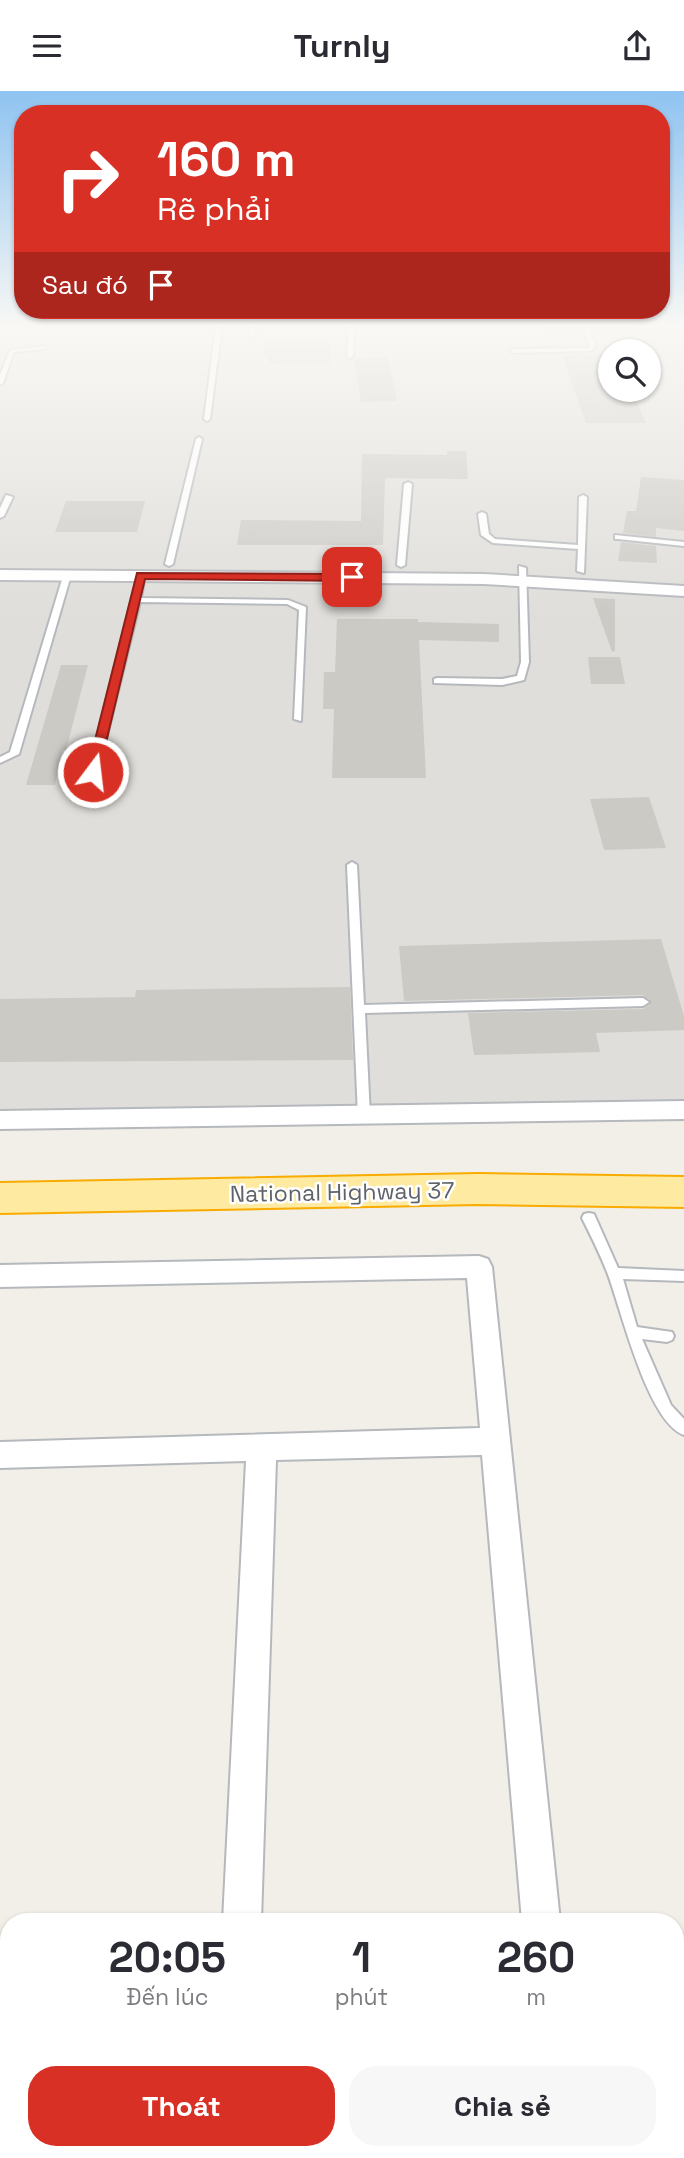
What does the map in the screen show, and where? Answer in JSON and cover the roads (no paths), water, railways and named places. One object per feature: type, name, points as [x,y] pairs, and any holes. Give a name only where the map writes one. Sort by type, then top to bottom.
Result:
[{"type":"highway","name":"National Highway 37","points":[[0,1198],[478,1189],[684,1192]]},
{"type":"street","points":[[0,563],[401,565],[684,590]]},
{"type":"street","points":[[0,575],[522,574],[581,571],[684,578]]},
{"type":"street","points":[[0,1120],[684,1110]]},
{"type":"street","points":[[0,1276],[479,1267],[540,1913]]},
{"type":"street","points":[[0,1455],[496,1441]]},
{"type":"street","points":[[242,1913],[261,1448]]},
{"type":"lane","points":[[169,564],[199,439]]},
{"type":"lane","points":[[401,565],[408,484]]},
{"type":"lane","points":[[0,516],[9,497]]},
{"type":"lane","points":[[581,571],[583,497]]},
{"type":"lane","points":[[482,514],[485,535],[493,541],[581,547]]},
{"type":"lane","points":[[618,537],[684,544]]},
{"type":"lane","points":[[438,681],[502,682],[521,678],[526,662],[522,574]]},
{"type":"lane","points":[[0,759],[14,754],[67,575]]},
{"type":"lane","points":[[93,772],[141,576]]},
{"type":"lane","points":[[137,600],[288,602],[303,609],[298,719]]},
{"type":"lane","points":[[352,865],[364,1116]]},
{"type":"lane","points":[[359,1009],[643,1002]]},
{"type":"lane","points":[[589,1218],[614,1273],[632,1332],[666,1409],[684,1429]]},
{"type":"lane","points":[[614,1273],[684,1276]]},
{"type":"lane","points":[[632,1332],[667,1336]]}]
